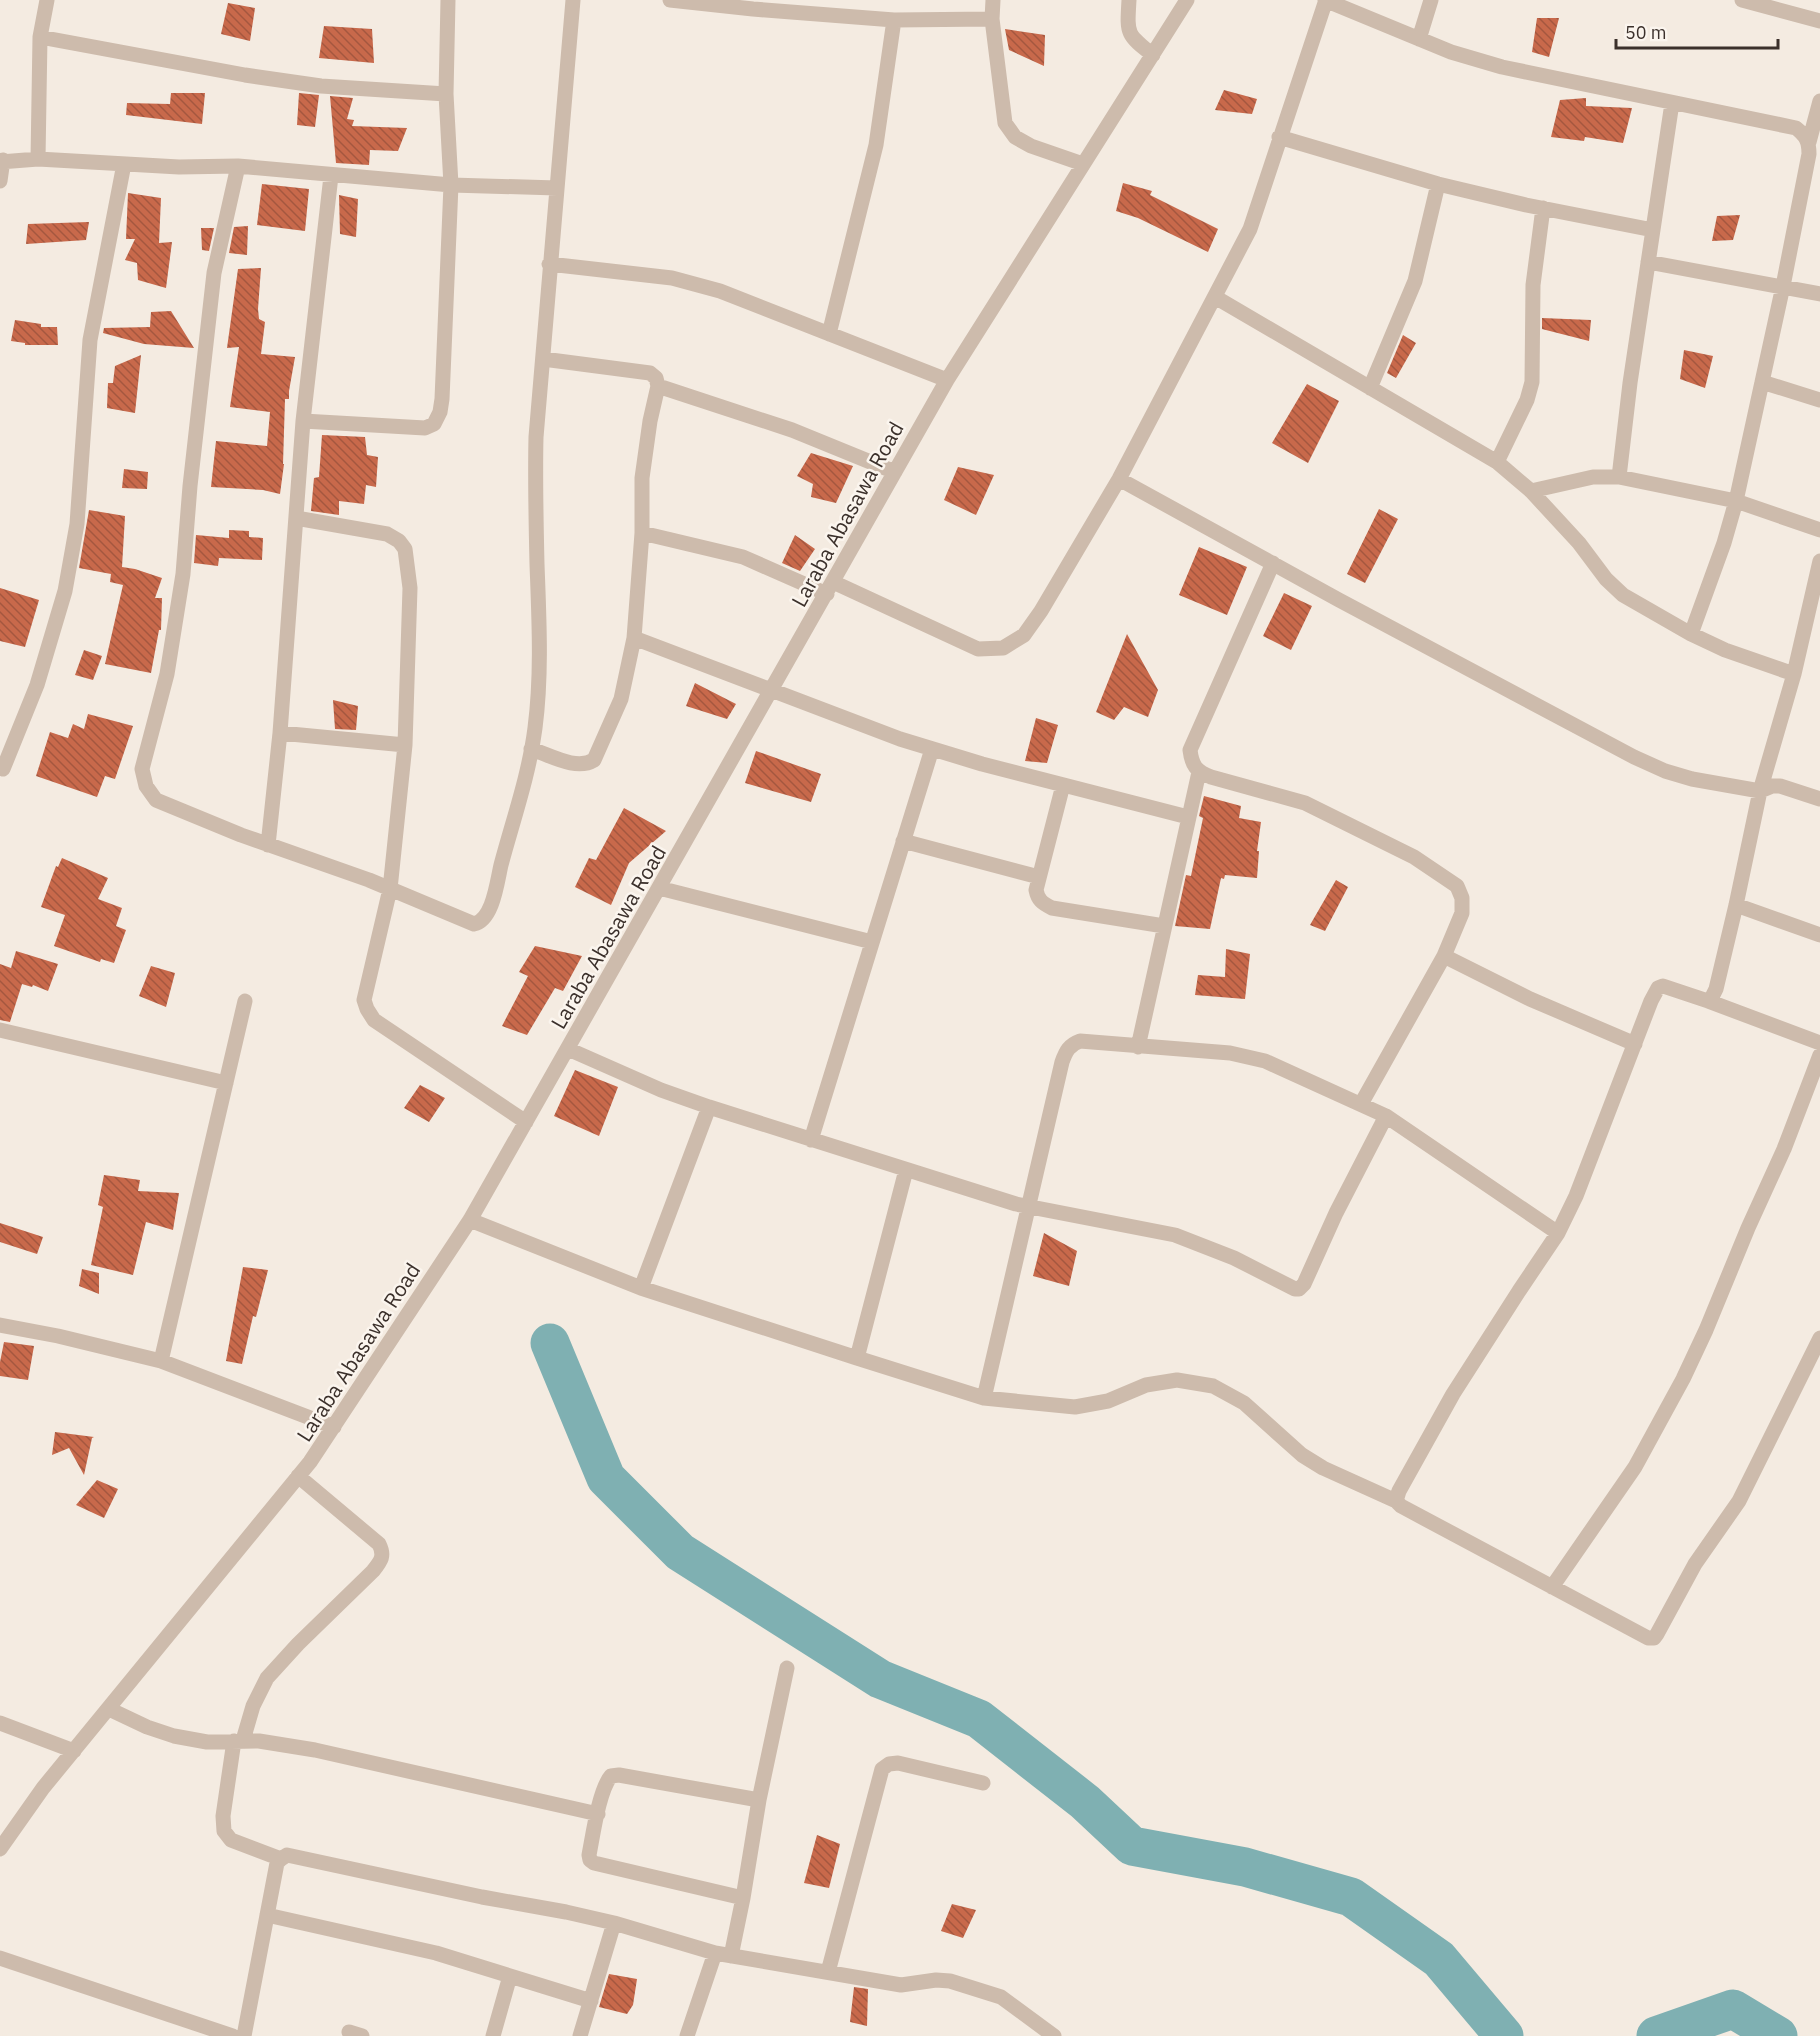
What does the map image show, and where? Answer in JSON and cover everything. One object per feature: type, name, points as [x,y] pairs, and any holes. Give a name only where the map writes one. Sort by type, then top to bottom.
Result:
[{"type":"street","points":[[38,159],[40,37],[47,0]]},
{"type":"street","points":[[303,421],[425,428],[434,424],[440,412],[451,185],[446,94],[448,0]]},
{"type":"street","points":[[238,166],[214,273],[190,486],[183,574],[167,674],[142,769],[146,786],[156,800],[240,835],[390,890],[474,924],[481,922],[487,916],[527,769],[535,728],[540,655],[535,502],[536,436],[573,0]]},
{"type":"street","points":[[670,0],[753,5],[894,20],[992,19]]},
{"type":"street","points":[[993,0],[992,19],[1005,123],[1015,137],[1083,164]]},
{"type":"street","points":[[1129,0],[1128,30],[1130,36],[1153,55]]},
{"type":"street","name":"Laraba Abasawa Road","points":[[0,1849],[44,1788],[298,1476],[334,1427],[470,1220],[947,380],[1187,0]]},
{"type":"street","points":[[642,533],[743,557],[830,588],[978,649],[1003,648],[1024,635],[1041,611],[1119,479],[1250,230],[1325,0],[1450,52],[1502,67],[1796,129],[1804,134],[1809,142]]},
{"type":"street","points":[[1419,39],[1431,0]]},
{"type":"street","points":[[1742,0],[1820,21]]},
{"type":"street","points":[[829,334],[876,145],[894,20]]},
{"type":"street","points":[[40,37],[245,75],[321,86],[446,94]]},
{"type":"street","points":[[1691,634],[1724,543],[1736,501],[1783,286],[1809,142],[1820,101]]},
{"type":"street","points":[[1619,477],[1630,382],[1672,103]]},
{"type":"street","points":[[1279,137],[1438,184],[1653,230]]},
{"type":"street","points":[[0,181],[1,161],[38,159],[179,167],[238,166],[451,185],[557,188]]},
{"type":"street","points":[[3,769],[37,685],[64,591],[77,524],[90,340],[124,164]]},
{"type":"street","points":[[268,845],[280,732],[303,421],[331,176]]},
{"type":"street","points":[[1370,388],[1415,281],[1438,184]]},
{"type":"street","points":[[1497,462],[1527,400],[1532,382],[1533,285],[1543,208]]},
{"type":"street","points":[[1648,262],[1820,294]]},
{"type":"street","points":[[549,264],[672,278],[720,291],[947,380]]},
{"type":"street","points":[[1215,297],[1497,462],[1531,491],[1579,543],[1606,579],[1623,595],[1691,634],[1725,650],[1794,674]]},
{"type":"street","points":[[531,748],[578,765],[586,765],[594,760],[621,699],[634,638],[642,533],[642,478],[650,421],[658,386],[656,378],[650,373],[543,359]]},
{"type":"street","points":[[1762,382],[1820,400]]},
{"type":"street","points":[[658,386],[792,430],[895,472]]},
{"type":"street","points":[[1531,491],[1593,477],[1619,477],[1736,501],[1820,530]]},
{"type":"street","points":[[1119,479],[1634,758],[1692,779],[1760,791],[1772,786],[1780,786],[1820,799]]},
{"type":"street","points":[[296,518],[387,534],[399,541],[405,549],[411,588],[405,745],[390,890],[364,1000],[367,1010],[374,1020],[526,1122]]},
{"type":"street","points":[[1708,1000],[1712,998],[1716,988],[1760,791],[1794,674],[1820,561]]},
{"type":"street","points":[[1273,563],[1191,750],[1192,764],[1199,772],[1305,803],[1414,857],[1457,886],[1462,898],[1462,913],[1444,956],[1360,1104]]},
{"type":"street","points":[[634,638],[900,739],[981,764],[1188,817]]},
{"type":"street","points":[[280,732],[405,745]]},
{"type":"street","points":[[811,1140],[932,749]]},
{"type":"street","points":[[1138,1047],[1199,772]]},
{"type":"street","points":[[1063,785],[1036,890],[1037,898],[1052,908],[1164,926]]},
{"type":"street","points":[[903,841],[1039,877]]},
{"type":"street","points":[[659,888],[872,942]]},
{"type":"street","points":[[1736,905],[1820,935]]},
{"type":"street","points":[[1444,956],[1530,999],[1635,1044]]},
{"type":"street","points":[[1396,1501],[1453,1394],[1558,1233],[1576,1196],[1658,988],[1663,986],[1708,1000],[1820,1042]]},
{"type":"street","points":[[161,1361],[245,1001]]},
{"type":"street","points":[[0,1029],[226,1083]]},
{"type":"street","points":[[984,1398],[1062,1062],[1073,1043],[1080,1041],[1230,1053],[1264,1061],[1386,1116],[1558,1233]]},
{"type":"street","points":[[568,1049],[661,1090],[709,1107],[1016,1204],[1175,1235],[1234,1258],[1286,1286],[1299,1289],[1304,1284],[1336,1213],[1386,1116]]},
{"type":"street","points":[[1552,1587],[1635,1467],[1683,1379],[1784,1149],[1820,1055]]},
{"type":"street","points":[[641,1288],[709,1107]]},
{"type":"street","points":[[856,1358],[906,1170]]},
{"type":"street","points":[[470,1220],[641,1288],[984,1398],[1076,1407],[1108,1401],[1146,1384],[1177,1380],[1213,1386],[1244,1403],[1302,1455],[1323,1468],[1396,1501],[1401,1506],[1642,1636],[1654,1638],[1695,1564],[1739,1500],[1820,1338]]},
{"type":"street","points":[[0,1325],[58,1336],[161,1361],[334,1427]]},
{"type":"street","points":[[281,1859],[231,1840],[224,1831],[223,1816],[238,1740],[267,1678],[298,1644],[373,1571],[382,1559],[379,1544],[298,1476]]},
{"type":"street","points":[[731,1956],[759,1800],[788,1668]]},
{"type":"street","points":[[109,1709],[147,1727],[174,1736],[207,1742],[238,1740],[315,1750],[598,1814]]},
{"type":"street","points":[[0,1723],[74,1751]]},
{"type":"street","points":[[828,1972],[882,1769],[889,1764],[898,1763],[983,1783]]},
{"type":"street","points":[[743,1898],[594,1863],[590,1860],[589,1855],[598,1814],[608,1780],[612,1776],[619,1775],[759,1800]]},
{"type":"street","points":[[244,2036],[277,1863],[287,1855],[482,1897],[566,1912],[614,1923],[715,1953],[901,1985],[936,1980],[950,1981],[1000,1996],[1054,2036]]},
{"type":"street","points":[[267,1915],[436,1953],[591,2001]]},
{"type":"street","points":[[580,2036],[614,1923]]},
{"type":"street","points":[[692,2035],[715,1953]]},
{"type":"street","points":[[0,1958],[233,2036]]},
{"type":"street","points":[[493,2036],[510,1976]]},
{"type":"building","points":[[228,3],[255,8],[250,41],[221,34]]},
{"type":"building","points":[[1537,18],[1559,18],[1549,57],[1532,52]]},
{"type":"building","points":[[324,26],[372,29],[374,63],[319,58]]},
{"type":"building","points":[[1005,29],[1045,35],[1044,66],[1009,50]]},
{"type":"building","points":[[1224,90],[1257,99],[1252,114],[1215,110]]},
{"type":"building","points":[[171,93],[205,93],[202,124],[126,115],[127,103],[170,104]]},
{"type":"building","points":[[299,93],[319,95],[315,127],[297,125]]},
{"type":"building","points":[[330,96],[353,98],[347,119],[354,120],[352,126],[407,128],[398,151],[370,150],[369,165],[336,163]]},
{"type":"building","points":[[1586,98],[1586,106],[1632,108],[1623,143],[1585,137],[1584,141],[1551,137],[1560,100]]},
{"type":"building","points":[[1123,183],[1152,191],[1150,195],[1218,229],[1208,252],[1138,218],[1116,211]]},
{"type":"building","points":[[262,184],[309,189],[305,231],[257,225]]},
{"type":"building","points":[[128,193],[161,198],[159,243],[172,242],[166,288],[138,280],[137,263],[125,260],[135,239],[126,239]]},
{"type":"building","points":[[339,195],[358,199],[356,237],[340,234]]},
{"type":"building","points":[[1740,215],[1733,240],[1712,241],[1717,216]]},
{"type":"building","points":[[89,222],[86,240],[26,244],[28,224]]},
{"type":"building","points":[[248,226],[247,255],[229,253],[234,227]]},
{"type":"building","points":[[201,228],[214,228],[209,251],[202,250]]},
{"type":"building","points":[[261,268],[258,309],[259,319],[265,322],[261,354],[295,357],[289,399],[285,399],[284,464],[280,494],[263,490],[211,487],[216,441],[267,446],[270,412],[230,407],[239,347],[227,348],[238,269]]},
{"type":"building","points":[[171,311],[194,348],[144,344],[103,333],[104,328],[150,327],[151,312]]},
{"type":"building","points":[[1542,318],[1591,320],[1589,341],[1542,329]]},
{"type":"building","points":[[15,320],[41,324],[41,327],[57,327],[58,345],[25,345],[25,343],[11,341]]},
{"type":"building","points":[[1403,335],[1416,343],[1396,378],[1387,373]]},
{"type":"building","points":[[1684,350],[1713,356],[1705,388],[1680,379]]},
{"type":"building","points":[[141,355],[135,413],[107,408],[108,383],[113,383],[115,366]]},
{"type":"building","points":[[1307,384],[1339,401],[1308,463],[1272,443]]},
{"type":"building","points":[[322,435],[365,437],[367,455],[378,457],[376,487],[366,485],[364,504],[339,501],[339,515],[311,511],[314,478],[319,477]]},
{"type":"building","points":[[811,453],[853,466],[836,503],[811,497],[813,484],[797,476]]},
{"type":"building","points":[[958,467],[994,475],[976,515],[944,500]]},
{"type":"building","points":[[124,469],[148,472],[147,489],[122,488]]},
{"type":"building","points":[[1379,509],[1398,519],[1365,583],[1347,574]]},
{"type":"building","points":[[89,510],[125,516],[122,567],[162,578],[155,598],[162,598],[161,630],[159,630],[151,673],[105,664],[123,585],[110,582],[111,574],[79,568]]},
{"type":"building","points":[[229,530],[249,531],[249,537],[263,538],[262,560],[219,558],[218,566],[194,563],[196,535],[229,538]]},
{"type":"building","points":[[795,535],[815,549],[800,571],[782,563]]},
{"type":"building","points":[[1199,547],[1247,567],[1227,615],[1179,595]]},
{"type":"building","points":[[0,588],[39,600],[25,647],[0,641]]},
{"type":"building","points":[[1284,593],[1312,606],[1291,650],[1263,636]]},
{"type":"building","points":[[1127,634],[1158,690],[1148,717],[1124,707],[1114,720],[1096,712]]},
{"type":"building","points":[[84,650],[102,656],[93,680],[75,675]]},
{"type":"building","points":[[695,683],[736,704],[727,719],[686,706]]},
{"type":"building","points":[[333,700],[358,706],[356,730],[335,729]]},
{"type":"building","points":[[88,714],[133,726],[115,779],[105,776],[97,797],[36,776],[50,732],[68,738],[73,724],[84,729]]},
{"type":"building","points":[[1036,718],[1058,725],[1047,763],[1025,761]]},
{"type":"building","points":[[756,751],[821,774],[811,802],[745,783]]},
{"type":"building","points":[[1204,796],[1241,806],[1239,818],[1261,822],[1257,851],[1259,851],[1257,878],[1225,875],[1224,879],[1221,878],[1210,929],[1175,926],[1186,875],[1191,876],[1203,818],[1199,816]]},
{"type":"building","points":[[624,808],[666,831],[629,863],[611,905],[575,887],[589,858],[596,860]]},
{"type":"building","points":[[62,858],[108,878],[98,899],[122,908],[116,926],[126,930],[114,963],[101,959],[100,962],[54,946],[65,915],[41,907],[56,866],[58,867]]},
{"type":"building","points":[[1336,880],[1348,887],[1325,931],[1310,925]]},
{"type":"building","points":[[535,946],[582,956],[563,991],[555,988],[527,1035],[502,1026],[528,976],[519,972]]},
{"type":"building","points":[[1226,949],[1250,954],[1245,999],[1195,995],[1198,975],[1225,977]]},
{"type":"building","points":[[16,951],[58,964],[48,991],[33,985],[32,987],[22,984],[10,1022],[0,1020],[0,964],[11,968]]},
{"type":"building","points":[[151,966],[175,973],[166,1007],[139,996]]},
{"type":"building","points":[[575,1070],[618,1087],[599,1136],[554,1116]]},
{"type":"building","points":[[420,1085],[445,1098],[429,1122],[404,1108]]},
{"type":"building","points":[[104,1175],[140,1180],[138,1191],[179,1193],[173,1230],[146,1222],[133,1275],[91,1265],[103,1207],[98,1205]]},
{"type":"building","points":[[0,1223],[43,1237],[37,1254],[0,1242]]},
{"type":"building","points":[[1044,1233],[1077,1251],[1069,1286],[1033,1276]]},
{"type":"building","points":[[243,1267],[268,1270],[256,1317],[253,1316],[242,1364],[226,1361]]},
{"type":"building","points":[[82,1269],[99,1273],[99,1294],[79,1286]]},
{"type":"building","points":[[4,1342],[34,1346],[28,1380],[0,1376]]},
{"type":"building","points":[[55,1432],[94,1437],[84,1475],[69,1448],[52,1455]]},
{"type":"building","points":[[97,1480],[118,1489],[104,1518],[76,1505]]},
{"type":"building","points":[[817,1835],[840,1844],[829,1888],[804,1883]]},
{"type":"building","points":[[952,1904],[976,1910],[963,1938],[941,1931]]},
{"type":"building","points":[[609,1974],[637,1979],[633,2005],[627,2014],[599,2007]]},
{"type":"building","points":[[854,1987],[868,1989],[867,2026],[850,2022]]},
{"type":"waterway","points":[[550,1343],[606,1478],[680,1552],[880,1679],[979,1719],[1085,1802],[1132,1846],[1245,1867],[1351,1897],[1439,1959],[1504,2036]]},
{"type":"waterway","points":[[1656,2036],[1733,2009],[1778,2036]]}]
